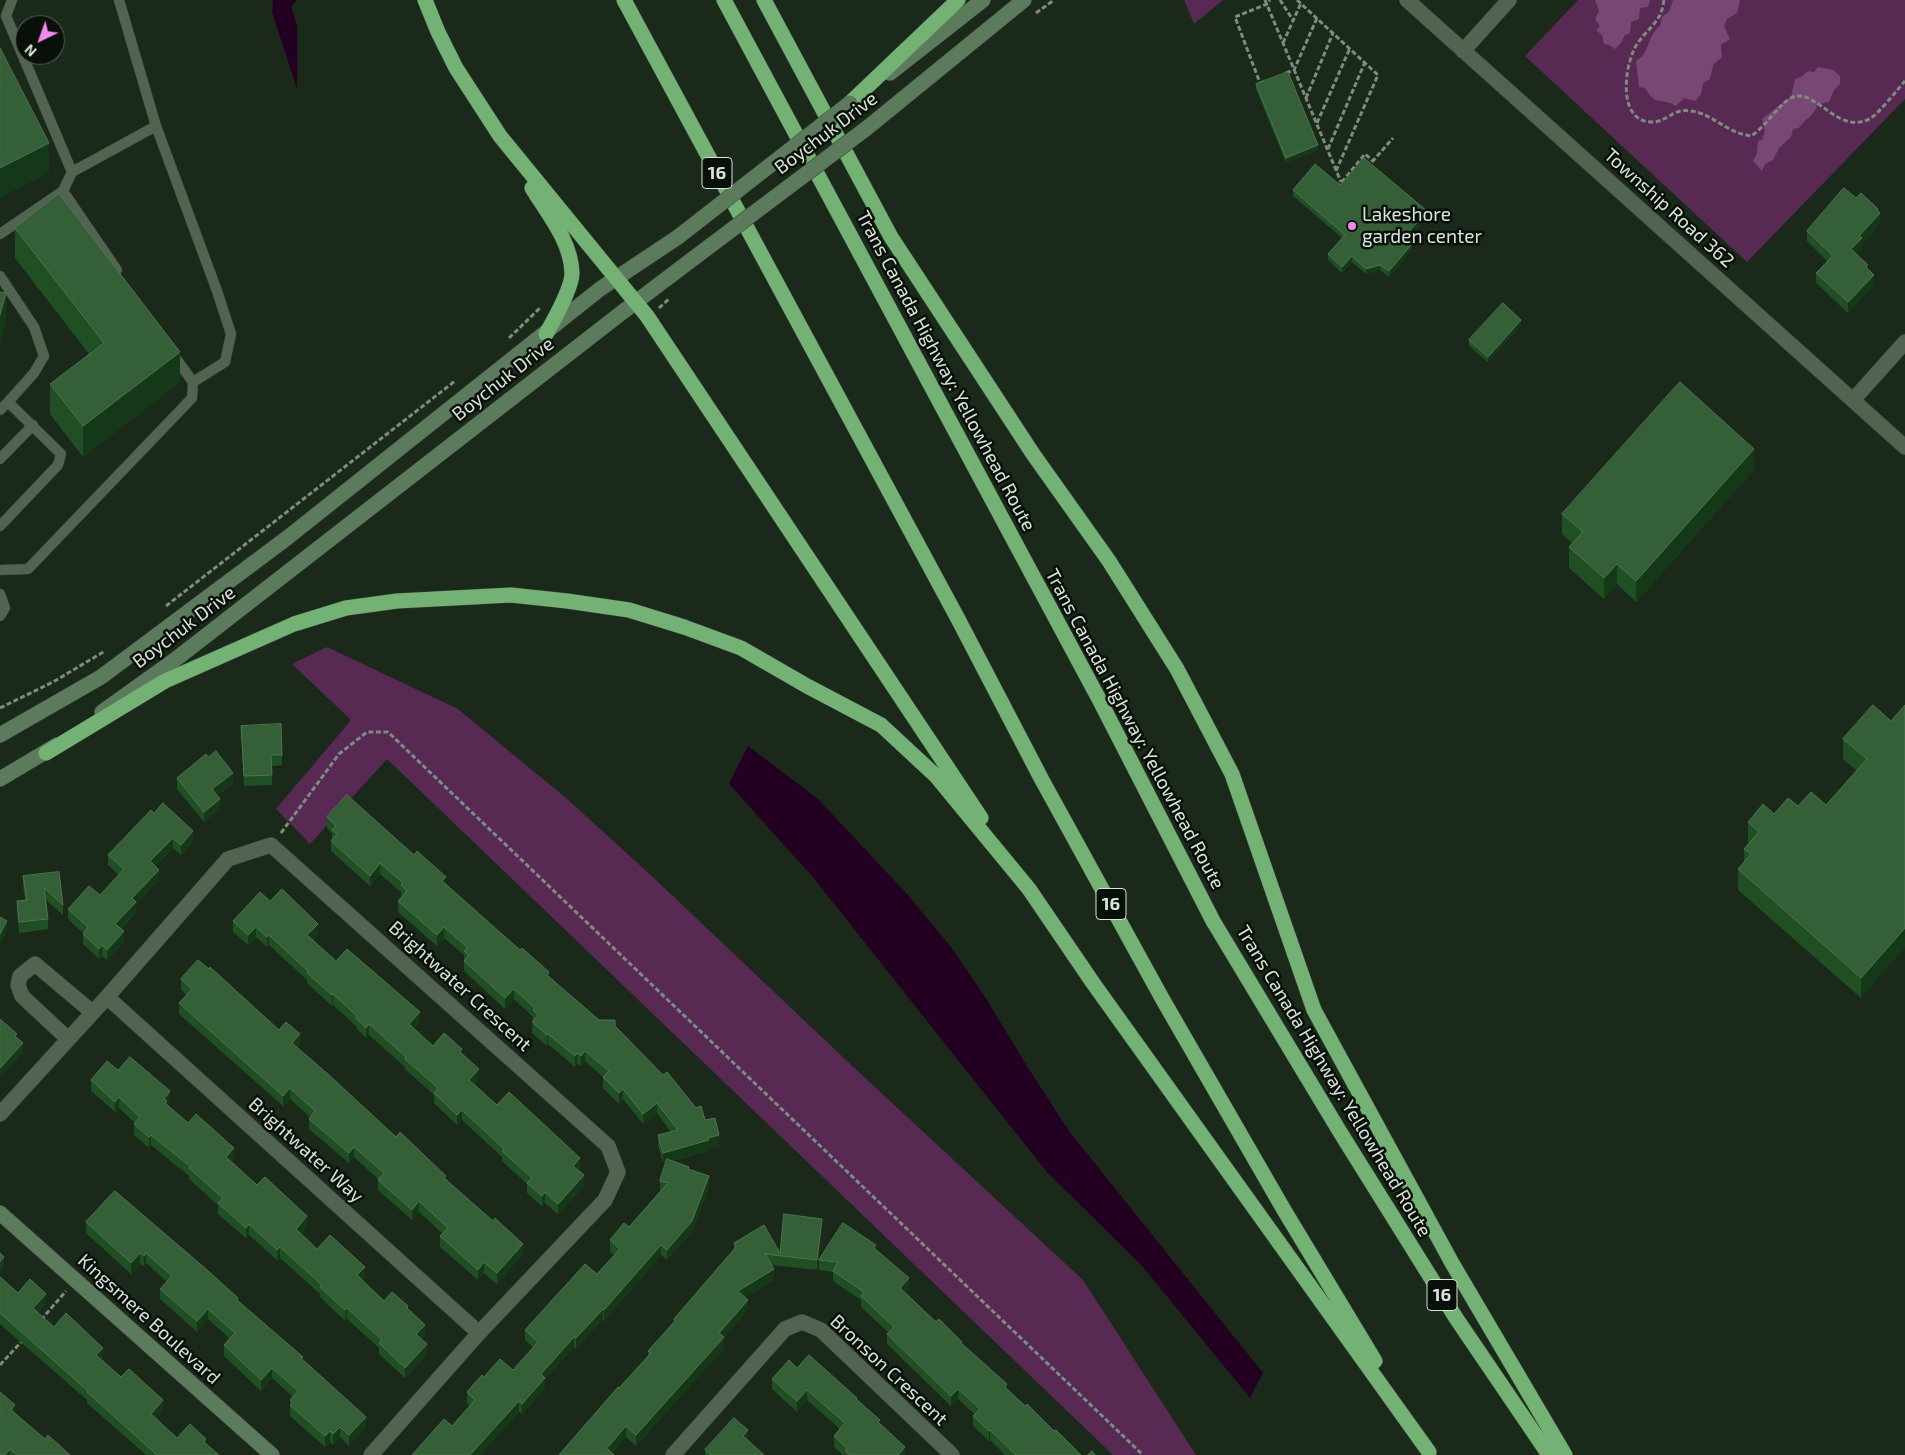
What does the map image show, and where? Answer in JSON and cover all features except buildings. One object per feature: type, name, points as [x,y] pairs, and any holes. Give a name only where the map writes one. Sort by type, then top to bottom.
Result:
[{"type":"highway","points":[[425,0],[456,68],[564,240],[572,274],[562,306],[546,334]]},
{"type":"highway","name":"16","points":[[624,0],[957,617],[1042,780],[1154,983],[1284,1210],[1430,1454]]},
{"type":"highway","name":"Trans Canada Highway: Yellowhead Route","points":[[724,0],[1100,701],[1213,921],[1340,1132],[1456,1318],[1549,1455]]},
{"type":"highway","points":[[764,0],[891,237],[1033,454],[1109,561],[1177,669],[1232,774],[1314,1010],[1452,1264],[1565,1455]]},
{"type":"highway","points":[[850,104],[958,0]]},
{"type":"highway","points":[[500,136],[636,302],[1093,983],[1430,1454]]},
{"type":"highway","points":[[46,753],[165,680],[294,624],[346,608],[397,601],[511,595],[567,601],[628,610],[684,627],[740,648],[807,686],[881,724],[936,776],[1029,889]]},
{"type":"main road","name":"Boychuk Drive","points":[[0,735],[101,676],[287,538],[600,290],[678,236],[983,0]]},
{"type":"main road","name":"Boychuk Drive","points":[[0,779],[46,753],[176,659],[636,302],[867,128],[1024,0]]},
{"type":"main road","name":"Kingsmere Boulevard","points":[[0,1213],[272,1455]]},
{"type":"street","name":"Township Road 362","points":[[1407,0],[1905,446]]},
{"type":"street","points":[[1463,51],[1509,0]]},
{"type":"street","points":[[1852,400],[1905,342]]},
{"type":"street","name":"Brightwater Crescent","points":[[0,1114],[107,997],[228,859],[271,844],[608,1146],[618,1172],[605,1200],[480,1333],[371,1455]]},
{"type":"street","points":[[68,1038],[22,996],[18,985],[20,976],[35,964],[92,1012]]},
{"type":"street","name":"Brightwater Way","points":[[107,997],[480,1333]]},
{"type":"street","name":"Bronson Crescent","points":[[673,1455],[786,1329],[802,1322],[821,1330],[952,1455]]},
{"type":"lane","points":[[12,0],[6,16],[72,172]]},
{"type":"lane","points":[[119,0],[156,126],[217,291],[230,334],[225,362],[193,382]]},
{"type":"lane","points":[[0,234],[63,191],[72,172],[156,126]]},
{"type":"lane","points":[[63,191],[122,279]]},
{"type":"lane","points":[[0,276],[34,327],[44,356],[34,373],[0,410]]},
{"type":"lane","points":[[0,570],[28,569],[192,398],[193,382],[166,343]]},
{"type":"lane","points":[[0,526],[61,460],[61,454],[8,402]]},
{"type":"lane","points":[[0,460],[33,426]]},
{"type":"lane","points":[[0,594],[4,608],[0,616]]},
{"type":"path","points":[[1265,0],[1341,182]]},
{"type":"path","points":[[1269,80],[1260,83],[1235,17],[1267,4],[1270,0]]},
{"type":"path","points":[[1280,0],[1293,21]]},
{"type":"path","points":[[1297,0],[1378,75],[1336,171]]},
{"type":"path","points":[[1664,0],[1660,14],[1633,50],[1627,73],[1627,93],[1632,114],[1642,121],[1653,122],[1662,120],[1681,110],[1694,111],[1737,133],[1751,136],[1759,131],[1784,104],[1793,97],[1801,96],[1809,98],[1843,120],[1861,122],[1871,118],[1905,81]]},
{"type":"path","points":[[1283,44],[1300,3]]},
{"type":"path","points":[[1277,77],[1294,70],[1317,18]]},
{"type":"path","points":[[1306,99],[1333,33]]},
{"type":"path","points":[[1316,124],[1350,48]]},
{"type":"path","points":[[1327,150],[1365,62]]},
{"type":"path","points":[[1369,167],[1393,138]]},
{"type":"path","points":[[1337,188],[1365,154],[1373,160]]},
{"type":"path","points":[[288,824],[339,754],[367,732],[388,732],[1143,1455]]},
{"type":"path","points":[[38,1322],[64,1294]]},
{"type":"path","points":[[0,1365],[26,1336]]},
{"type":"shaded area","points":[[273,0],[297,0],[291,7],[297,25],[297,89],[272,12]]},
{"type":"shaded area","points":[[1184,0],[1223,0],[1194,24]]},
{"type":"shaded area","points":[[1578,0],[1905,0],[1905,99],[1747,262],[1525,56]]},
{"type":"shaded area","points":[[1595,0],[1650,0],[1648,7],[1640,8],[1639,19],[1631,22],[1630,33],[1625,35],[1615,49],[1604,44],[1602,35],[1596,30],[1600,26],[1595,19],[1599,11]]},
{"type":"shaded area","points":[[1673,0],[1740,0],[1737,13],[1727,19],[1724,26],[1730,39],[1721,45],[1722,57],[1713,65],[1710,79],[1703,83],[1701,94],[1695,101],[1684,98],[1676,106],[1656,100],[1645,88],[1639,87],[1636,61],[1644,54],[1653,34],[1660,26],[1662,17],[1669,12]]},
{"type":"shaded area","points":[[1818,67],[1833,70],[1840,76],[1840,84],[1834,90],[1829,102],[1818,104],[1814,112],[1799,128],[1793,129],[1791,137],[1779,148],[1773,160],[1765,164],[1762,171],[1753,161],[1757,153],[1758,141],[1762,140],[1765,131],[1762,119],[1791,97],[1795,79],[1808,71],[1814,72]]},
{"type":"shaded area","points":[[327,647],[458,709],[566,798],[655,879],[848,1062],[1083,1280],[1196,1455],[1113,1455],[387,759],[310,844],[276,809],[351,720],[292,664]]},
{"type":"shaded area","points":[[748,746],[818,799],[906,893],[951,947],[985,997],[1069,1131],[1263,1373],[1250,1398],[1143,1267],[1046,1171],[812,876],[729,784]]},
{"type":"place","name":"Lakeshore garden center","points":[[1352,226]]}]
